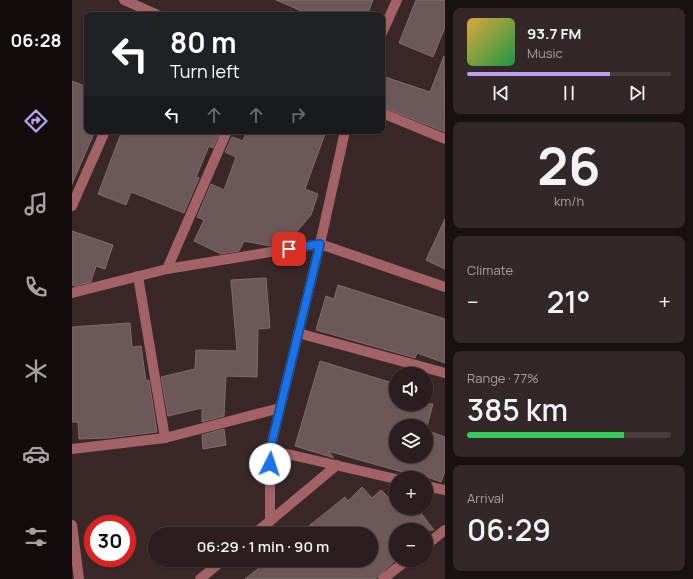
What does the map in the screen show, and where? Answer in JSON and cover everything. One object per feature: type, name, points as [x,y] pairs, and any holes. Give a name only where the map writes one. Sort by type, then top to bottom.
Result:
[{"type":"street","points":[[124,0],[150,12]]},
{"type":"street","points":[[385,26],[397,0]]},
{"type":"street","points":[[385,114],[445,139]]},
{"type":"street","points":[[72,206],[104,134]]},
{"type":"street","points":[[167,269],[225,134]]},
{"type":"street","points":[[270,521],[270,450],[320,244],[344,134]]},
{"type":"street","points":[[72,293],[167,269],[320,244],[445,287]]},
{"type":"street","points":[[138,276],[165,438]]},
{"type":"street","points":[[298,333],[445,374]]},
{"type":"street","points":[[72,449],[165,438],[280,408]]},
{"type":"street","points":[[270,450],[389,477]]},
{"type":"street","points":[[263,527],[337,465]]},
{"type":"street","points":[[433,487],[445,490]]},
{"type":"street","points":[[72,525],[79,579]]},
{"type":"street","points":[[433,539],[445,530]]},
{"type":"street","points":[[200,579],[215,567]]},
{"type":"street","points":[[383,579],[398,567]]},
{"type":"building","points":[[276,0],[373,0],[368,12],[304,12]]},
{"type":"building","points":[[416,0],[445,0],[445,27],[433,57],[399,43]]},
{"type":"building","points":[[444,56],[445,132],[385,108],[385,77],[430,92]]},
{"type":"building","points":[[72,81],[84,86],[84,134],[94,134],[72,184]]},
{"type":"building","points":[[121,134],[219,134],[213,148],[209,146],[196,177],[199,178],[184,213],[131,192],[126,205],[98,194]]},
{"type":"building","points":[[246,134],[325,134],[305,189],[318,194],[311,215],[287,243],[270,246],[244,241],[239,251],[221,254],[194,241],[204,220],[197,217],[211,184],[224,190],[236,157],[225,152],[232,137],[243,141]]},
{"type":"building","points":[[445,219],[445,269],[426,260]]},
{"type":"building","points":[[72,231],[113,245],[105,269],[96,266],[91,282],[75,286],[72,285]]},
{"type":"building","points":[[266,278],[270,328],[258,329],[257,377],[226,376],[224,416],[202,422],[202,408],[168,416],[161,377],[195,369],[196,350],[237,351],[231,280]]},
{"type":"building","points":[[338,285],[445,319],[445,363],[417,353],[415,358],[316,330],[326,296],[334,299]]},
{"type":"building","points":[[130,323],[132,347],[141,346],[146,381],[149,380],[157,432],[108,438],[79,439],[78,422],[72,422],[72,327]]},
{"type":"building","points":[[320,361],[389,382],[389,411],[431,411],[429,419],[389,419],[389,463],[433,463],[433,433],[445,437],[445,471],[441,482],[433,479],[433,471],[399,471],[328,451],[334,458],[295,446]]},
{"type":"building","points":[[224,429],[226,445],[203,449],[202,435]]},
{"type":"building","points":[[362,487],[372,498],[381,490],[389,498],[389,515],[422,515],[429,523],[389,523],[389,566],[375,579],[245,579],[260,567],[378,567],[378,527],[308,527],[345,497],[348,501]]},
{"type":"route","points":[[270,464],[270,450],[320,244],[289,249]]}]
